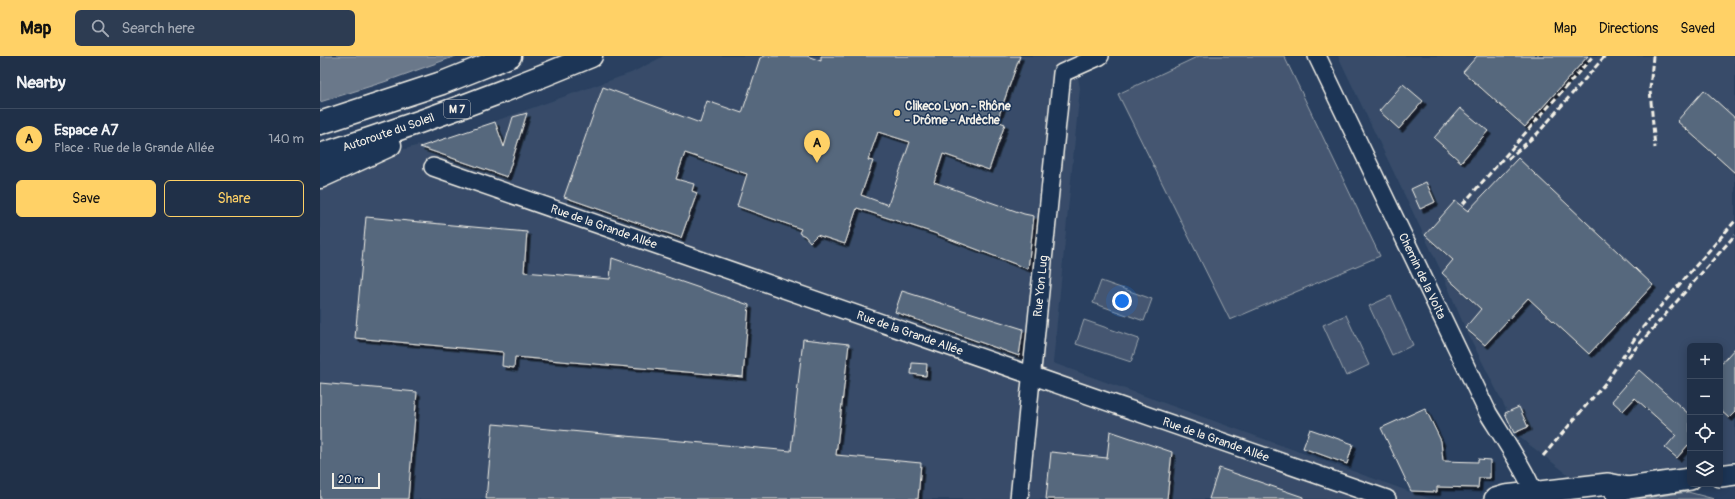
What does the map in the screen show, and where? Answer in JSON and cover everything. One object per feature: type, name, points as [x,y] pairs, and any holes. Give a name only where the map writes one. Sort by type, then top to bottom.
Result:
[{"type":"highway","name":"M 7","points":[[320,123],[442,83],[510,56]]},
{"type":"highway","name":"Autoroute du Soleil","points":[[320,155],[385,135],[517,87],[591,56]]},
{"type":"highway","points":[[320,177],[517,87]]},
{"type":"street","name":"Rue Yon Lug","points":[[1019,499],[1062,73],[1100,56]]},
{"type":"street","name":"Chemin de la Volta","points":[[1317,56],[1488,413],[1534,496]]},
{"type":"street","name":"Rue de la Grande Allée","points":[[433,166],[1387,499]]},
{"type":"street","points":[[1723,476],[1735,474]]},
{"type":"street","points":[[1598,499],[1628,488],[1687,480]]},
{"type":"street","points":[[1495,499],[1534,496],[1608,484],[1628,488]]},
{"type":"shaded area","points":[[320,56],[456,56],[384,82],[320,102]]},
{"type":"shaded area","points":[[664,56],[1074,56],[1080,88],[1053,363],[1430,499],[320,499],[320,172],[453,136],[631,73]]},
{"type":"shaded area","points":[[1199,56],[1284,56],[1380,256],[1230,320],[1118,94]]},
{"type":"shaded area","points":[[1338,56],[1735,56],[1735,460],[1723,464],[1723,343],[1687,343],[1687,468],[1574,479],[1514,433],[1506,409],[1465,328],[1442,273]]},
{"type":"shaded area","points":[[1101,281],[1152,299],[1144,321],[1093,303]]},
{"type":"shaded area","points":[[1391,296],[1413,345],[1392,355],[1369,306]]},
{"type":"shaded area","points":[[1346,315],[1369,365],[1346,376],[1323,325]]},
{"type":"shaded area","points":[[1084,320],[1139,339],[1131,362],[1076,344]]},
{"type":"shaded area","points":[[1688,492],[1714,499],[1637,499]]},
{"type":"building","points":[[765,56],[807,56],[821,61],[821,56],[1020,56],[997,121],[1005,124],[989,170],[943,154],[934,182],[1024,214],[1034,216],[1028,269],[934,233],[857,208],[845,244],[817,235],[810,242],[805,236],[799,233],[801,229],[737,206],[747,174],[685,153],[676,179],[694,184],[692,191],[697,193],[681,238],[564,197],[603,87],[700,123],[707,101],[742,113],[760,58]],"holes":[[[878,132],[910,142],[888,205],[861,195],[873,161],[868,160]]]},
{"type":"building","points":[[1477,56],[1588,56],[1525,127],[1463,72]]},
{"type":"building","points":[[1403,84],[1423,101],[1399,129],[1379,111]]},
{"type":"building","points":[[1704,90],[1735,118],[1735,173],[1677,121]]},
{"type":"building","points":[[1460,108],[1488,131],[1461,162],[1434,138]]},
{"type":"building","points":[[527,113],[507,177],[420,147],[495,122],[504,147],[513,117]]},
{"type":"building","points":[[1518,158],[1653,285],[1589,354],[1528,298],[1485,345],[1465,328],[1481,309],[1442,273],[1453,260],[1425,235],[1455,201],[1468,211]]},
{"type":"building","points":[[1426,182],[1435,202],[1420,209],[1411,189]]},
{"type":"building","points":[[366,217],[527,232],[524,272],[610,279],[612,258],[749,305],[743,377],[515,357],[514,368],[502,366],[503,352],[355,338]]},
{"type":"building","points":[[902,291],[1023,329],[1019,356],[895,312]]},
{"type":"building","points":[[803,339],[849,344],[836,455],[921,463],[918,499],[486,499],[493,424],[791,451]]},
{"type":"building","points":[[1735,348],[1735,412],[1729,418],[1723,413],[1723,362]]},
{"type":"building","points":[[912,363],[927,364],[926,376],[911,374]]},
{"type":"building","points":[[1639,370],[1687,412],[1687,446],[1677,458],[1665,448],[1676,435],[1635,398],[1623,411],[1612,401]]},
{"type":"building","points":[[320,383],[417,392],[408,499],[320,499]]},
{"type":"building","points":[[1519,407],[1528,427],[1514,433],[1505,413]]},
{"type":"building","points":[[1425,408],[1441,441],[1443,461],[1478,462],[1478,459],[1490,460],[1490,478],[1479,478],[1478,488],[1437,487],[1437,492],[1411,491],[1381,428]]},
{"type":"building","points":[[1310,429],[1353,444],[1347,464],[1303,448]]},
{"type":"building","points":[[1110,431],[1172,452],[1167,499],[1046,499],[1051,452],[1107,458]]},
{"type":"building","points":[[1219,468],[1303,497],[1303,499],[1209,499]]},
{"type":"railway","points":[[1463,204],[1593,56]]},
{"type":"railway","points":[[1508,159],[1537,134],[1605,56]]},
{"type":"railway","points":[[1653,56],[1650,90],[1655,148]]},
{"type":"railway","points":[[1543,456],[1607,381],[1639,332],[1735,221]]},
{"type":"railway","points":[[1628,357],[1735,235]]},
{"type":"place","name":"Clikeco Lyon - Rhône - Drôme - Ardèche","points":[[897,113]]},
{"type":"place","name":"Espace A7","points":[[817,163]]}]
